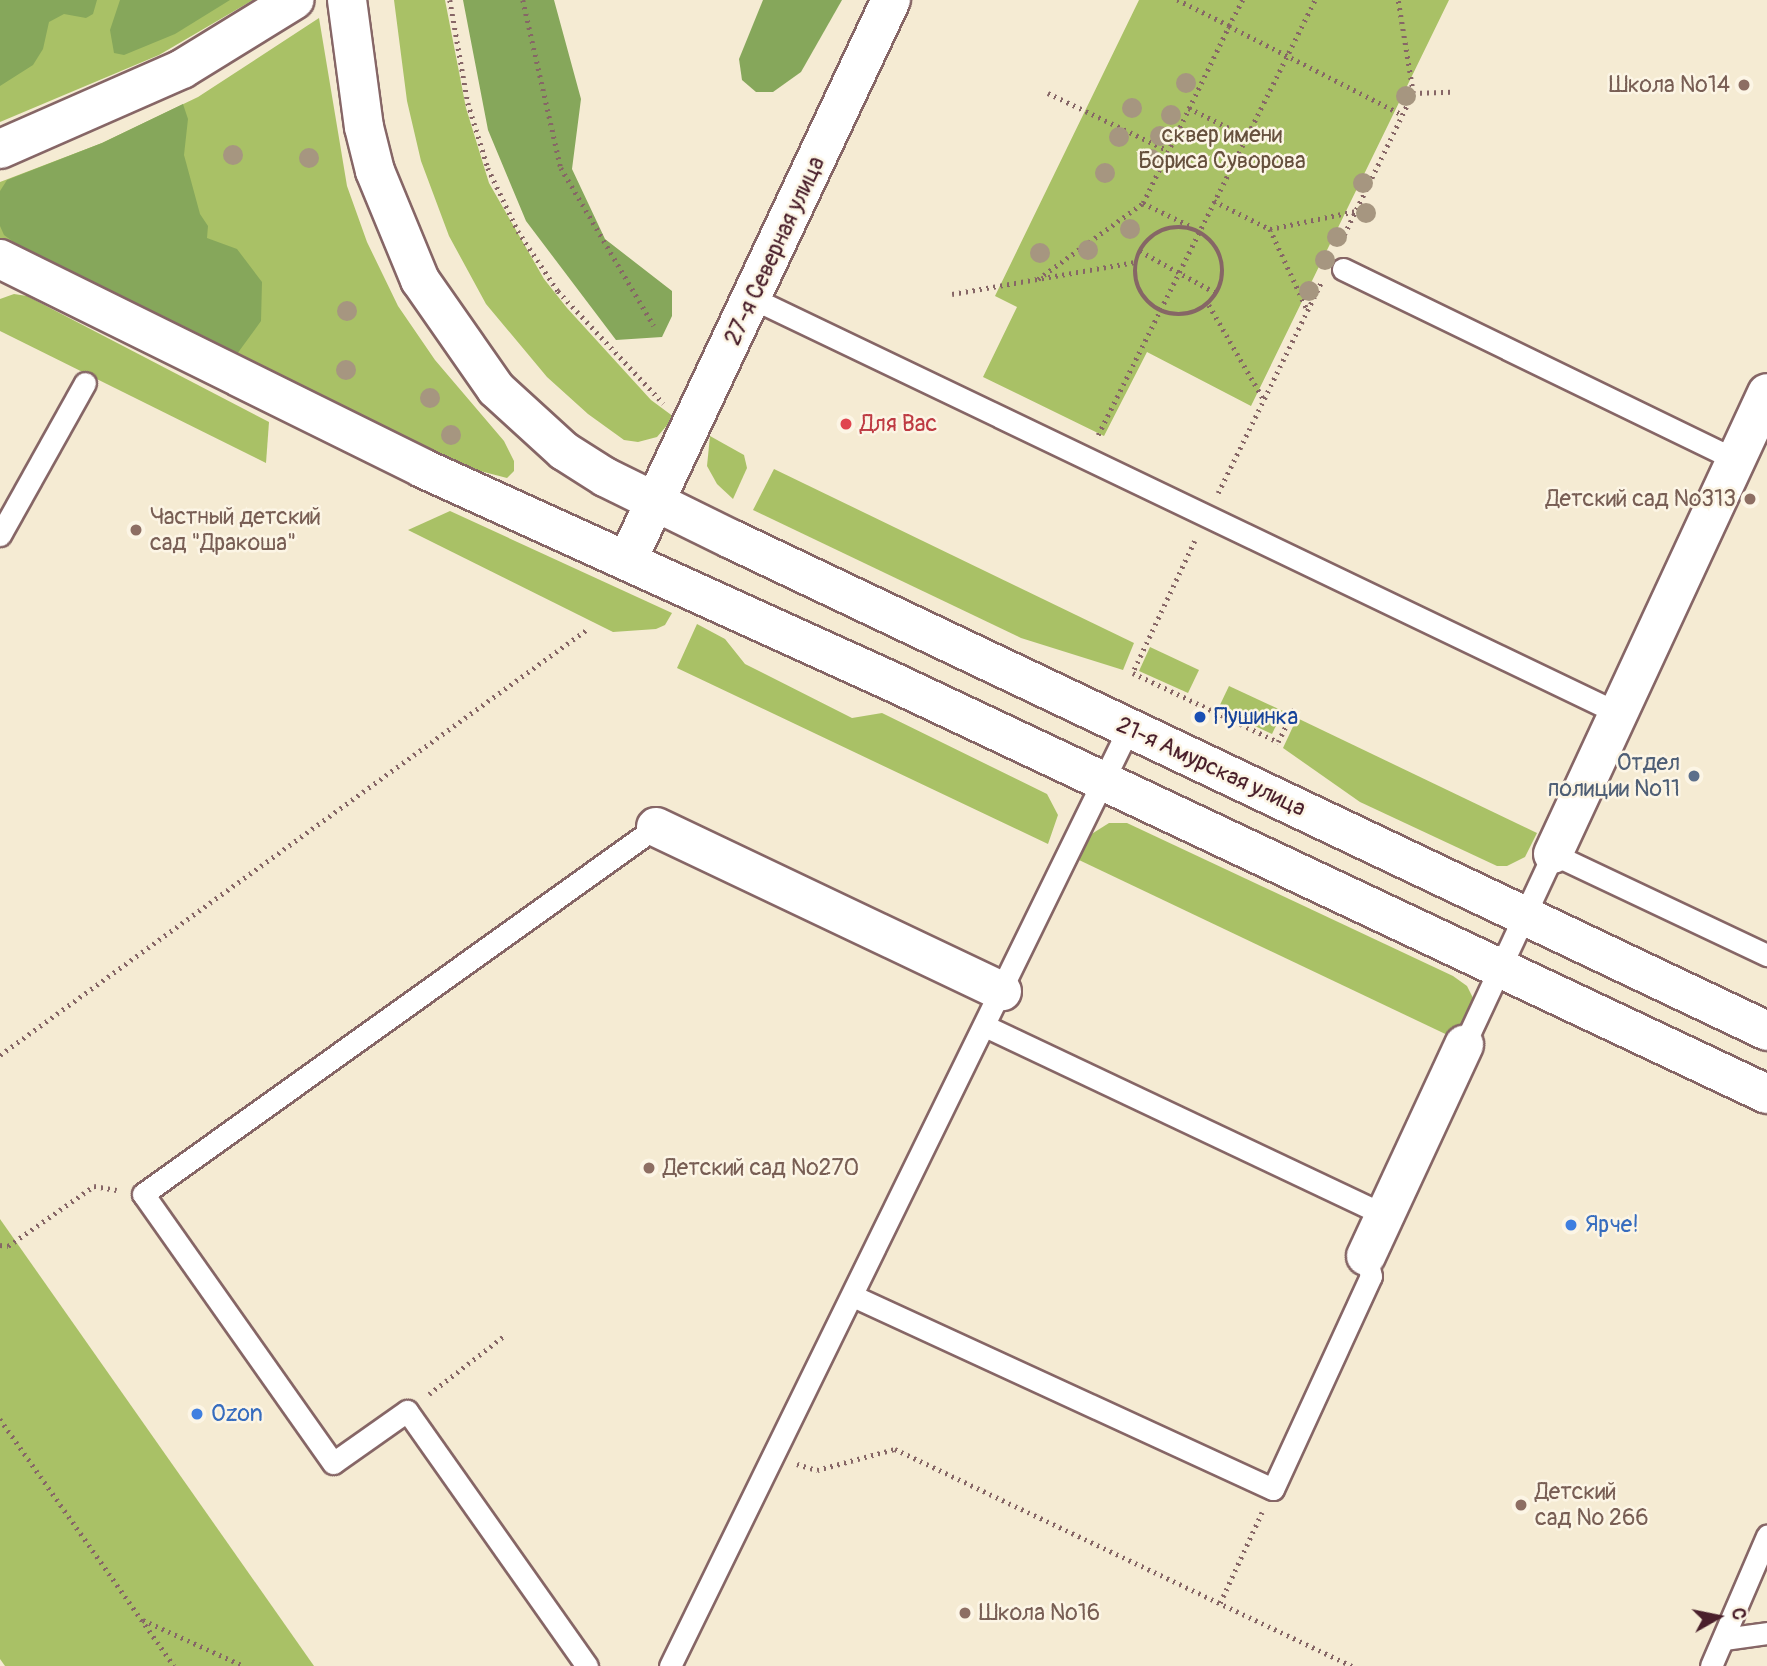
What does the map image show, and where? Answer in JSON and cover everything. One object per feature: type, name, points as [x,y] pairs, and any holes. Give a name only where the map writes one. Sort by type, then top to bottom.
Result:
[{"type":"main road","points":[[0,149],[182,69],[294,0]]},
{"type":"main road","name":"21-я Амурская улица","points":[[347,0],[364,127],[375,171],[421,280],[496,388],[531,425],[605,477],[1767,1031]]},
{"type":"main road","name":"27-я Северная улица","points":[[627,561],[754,299],[891,0]]},
{"type":"main road","points":[[1,261],[410,462],[1104,780],[1767,1094]]},
{"type":"main road","points":[[1553,854],[1767,393]]},
{"type":"main road","points":[[656,827],[1002,991]]},
{"type":"main road","points":[[1366,1256],[1464,1045]]},
{"type":"lane","points":[[1343,269],[1736,460]]},
{"type":"lane","points":[[754,299],[1618,713]]},
{"type":"lane","points":[[0,535],[85,383]]},
{"type":"lane","points":[[670,1666],[775,1457],[1129,728]]},
{"type":"lane","points":[[587,1666],[407,1411],[333,1463],[142,1194],[656,827]]},
{"type":"lane","points":[[1464,1045],[1553,854],[1767,955]]},
{"type":"lane","points":[[985,1026],[1384,1216]]},
{"type":"lane","points":[[853,1296],[1273,1489],[1371,1276],[1366,1256]]},
{"type":"lane","points":[[1711,1666],[1767,1536]]},
{"type":"lane","points":[[1724,1639],[1767,1633]]},
{"type":"path","points":[[450,0],[468,103],[488,168],[518,231],[558,291],[633,376],[666,405],[694,421]]},
{"type":"path","points":[[523,0],[561,168],[654,326]]},
{"type":"path","points":[[1177,0],[1402,115]]},
{"type":"path","points":[[1038,279],[1143,203],[1242,0]]},
{"type":"path","points":[[1086,458],[1315,0]]},
{"type":"path","points":[[1413,93],[1451,92]]},
{"type":"path","points":[[1048,93],[1168,150]]},
{"type":"path","points":[[1189,108],[1247,137]]},
{"type":"path","points":[[1214,201],[1269,229],[1308,310]]},
{"type":"path","points":[[1143,203],[1199,231],[1214,242],[1222,259],[1224,277],[1218,294],[1209,305],[1185,316],[1159,311],[1139,291],[1135,262],[1140,251],[1150,237],[1165,228],[1199,231]]},
{"type":"path","points":[[1269,229],[1356,211]]},
{"type":"path","points":[[1140,251],[1218,294]]},
{"type":"path","points":[[952,294],[1135,262]]},
{"type":"path","points":[[1209,305],[1264,400]]},
{"type":"path","points":[[1207,516],[1133,673],[1278,742],[1294,709]]},
{"type":"path","points":[[0,1055],[586,630]]},
{"type":"path","points":[[0,1245],[8,1245],[94,1186],[142,1194]]},
{"type":"path","points":[[407,1411],[505,1335]]},
{"type":"path","points":[[0,1419],[174,1666]]},
{"type":"path","points":[[775,1457],[817,1470],[895,1449],[1352,1666]]},
{"type":"path","points":[[1220,1603],[1273,1489]]},
{"type":"path","points":[[142,1620],[244,1666]]},
{"type":"green space","points":[[0,0],[253,0],[159,55],[0,122]]},
{"type":"green space","points":[[0,0],[97,0],[93,14],[86,18],[64,14],[49,22],[43,49],[33,65],[0,86]]},
{"type":"green space","points":[[120,0],[230,0],[175,34],[124,55],[114,53],[110,30]]},
{"type":"green space","points":[[394,0],[445,0],[466,108],[489,183],[544,279],[651,400],[674,417],[657,437],[638,442],[624,440],[588,414],[547,377],[486,304],[449,236],[421,161],[407,101]]},
{"type":"green space","points":[[463,0],[554,0],[581,99],[572,169],[605,239],[672,291],[672,316],[662,337],[616,340],[526,221],[488,130]]},
{"type":"green space","points":[[763,0],[842,0],[801,72],[773,92],[756,92],[742,80],[739,59]]},
{"type":"green space","name":"сквер имени Бориса Суворова","points":[[1139,0],[1449,0],[1251,406],[1147,352],[1104,436],[983,377],[1017,307],[995,296]]},
{"type":"green space","points":[[319,18],[347,186],[367,242],[398,306],[435,360],[504,441],[514,461],[514,471],[507,478],[457,465],[77,273],[0,240],[0,182],[102,143],[198,97]]},
{"type":"green space","points":[[183,104],[188,119],[184,155],[200,214],[208,226],[207,238],[237,249],[262,282],[261,321],[237,354],[23,249],[4,235],[0,226],[0,191],[7,180],[102,143]]},
{"type":"green space","points":[[14,294],[27,296],[269,422],[266,463],[0,331],[0,299]]},
{"type":"green space","points":[[710,436],[744,455],[747,468],[733,499],[717,484],[707,466]]},
{"type":"green space","points":[[774,469],[1134,643],[1123,670],[1021,638],[753,510]]},
{"type":"green space","points":[[450,511],[672,613],[665,625],[656,629],[613,632],[408,530]]},
{"type":"green space","points":[[697,624],[725,639],[745,664],[852,718],[882,713],[1047,794],[1058,815],[1048,844],[677,668]]},
{"type":"green space","points":[[1150,647],[1199,670],[1188,693],[1139,671]]},
{"type":"green space","points":[[1229,686],[1283,711],[1272,734],[1218,709]]},
{"type":"green space","points":[[1297,718],[1537,833],[1525,857],[1507,866],[1497,866],[1360,802],[1283,748]]},
{"type":"green space","points":[[1109,823],[1127,823],[1453,976],[1467,986],[1476,1004],[1458,1040],[1079,860],[1090,835]]},
{"type":"green space","points":[[0,1219],[314,1666],[5,1666],[0,1659]]},
{"type":"place","name":"Школа №14","points":[[1744,85]]},
{"type":"place","name":"Для Вас","points":[[846,424]]},
{"type":"place","name":"Детский сад №313","points":[[1750,499]]},
{"type":"place","name":"Частный детский сад \"Дракоша\"","points":[[136,530]]},
{"type":"place","name":"Пушинка","points":[[1200,717]]},
{"type":"place","name":"Отдел полиции №11","points":[[1694,776]]},
{"type":"place","name":"Детский сад №270","points":[[649,1168]]},
{"type":"place","name":"Ярче!","points":[[1571,1225]]},
{"type":"place","name":"Ozon","points":[[197,1414]]},
{"type":"place","name":"Детский сад № 266","points":[[1521,1505]]},
{"type":"place","name":"Школа №16","points":[[965,1613]]}]
